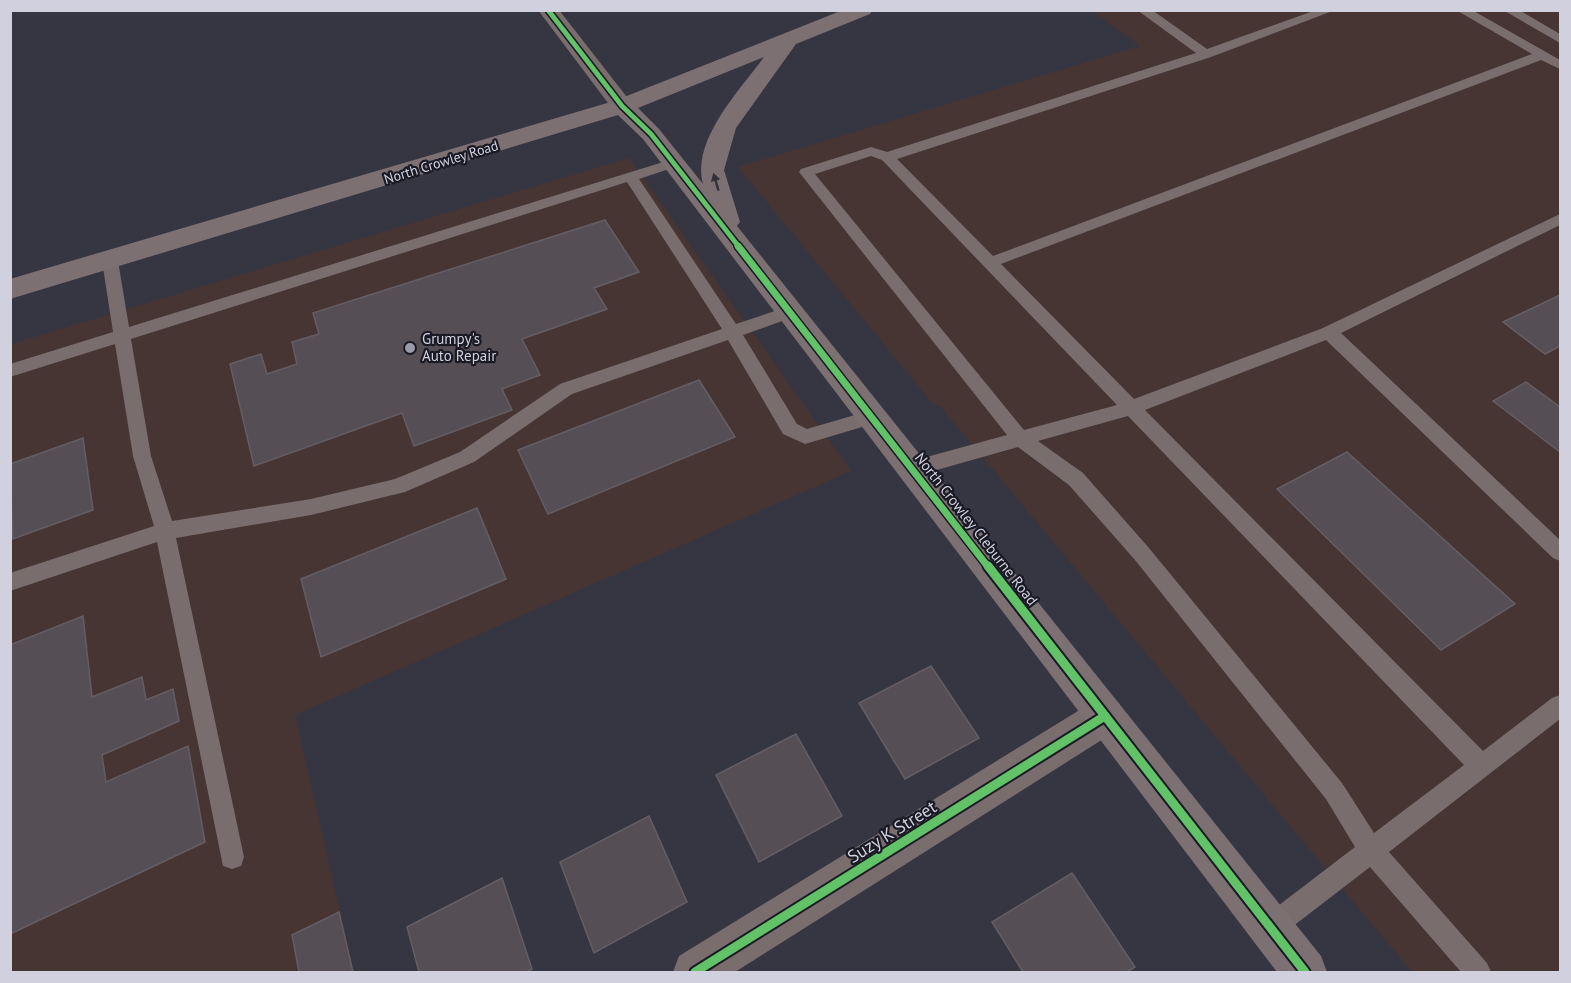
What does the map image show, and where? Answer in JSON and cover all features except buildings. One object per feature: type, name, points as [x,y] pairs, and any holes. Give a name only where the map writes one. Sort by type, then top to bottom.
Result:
[{"type":"main road","name":"North Crowley Road","points":[[10,289],[110,261],[622,106],[863,10]]},
{"type":"main road","points":[[732,238],[712,170],[724,128],[788,40]]},
{"type":"main road","name":"North Crowley Cleburne Road","points":[[622,106],[651,134],[1305,972]]},
{"type":"street","points":[[548,10],[622,106]]},
{"type":"street","name":"Suzy K Street","points":[[695,972],[1105,716]]},
{"type":"lane","points":[[1143,10],[1206,54]]},
{"type":"lane","points":[[887,157],[1206,54],[1329,10]]},
{"type":"lane","points":[[1462,10],[1560,65]]},
{"type":"lane","points":[[1509,10],[1560,39]]},
{"type":"lane","points":[[989,263],[1542,55]]},
{"type":"lane","points":[[1478,972],[1371,850],[1334,791],[1142,554],[1076,479],[1020,438],[806,172],[871,151],[887,157],[1481,766]]},
{"type":"lane","points":[[10,371],[673,163]]},
{"type":"lane","points":[[630,176],[734,331],[790,429],[805,437],[872,417]]},
{"type":"lane","points":[[912,469],[1130,408],[1329,332],[1557,225]]},
{"type":"lane","points":[[110,261],[142,456],[165,531],[232,857]]},
{"type":"lane","points":[[10,582],[165,531],[311,507],[398,486],[467,457],[566,389],[790,312]]},
{"type":"lane","points":[[1329,332],[1560,552]]},
{"type":"lane","points":[[1270,928],[1560,706]]},
{"type":"shaded area","points":[[1093,11],[1560,11],[1560,972],[1412,972],[940,406],[934,405],[738,167],[1140,46]]},
{"type":"shaded area","points":[[629,158],[851,471],[295,715],[354,972],[11,972],[11,344]]},
{"type":"cycle path","points":[[548,10],[622,106],[651,134],[1305,972]]},
{"type":"cycle path","points":[[695,972],[1105,716]]},
{"type":"place","name":"Grumpy's Auto Repair","points":[[410,348]]}]
